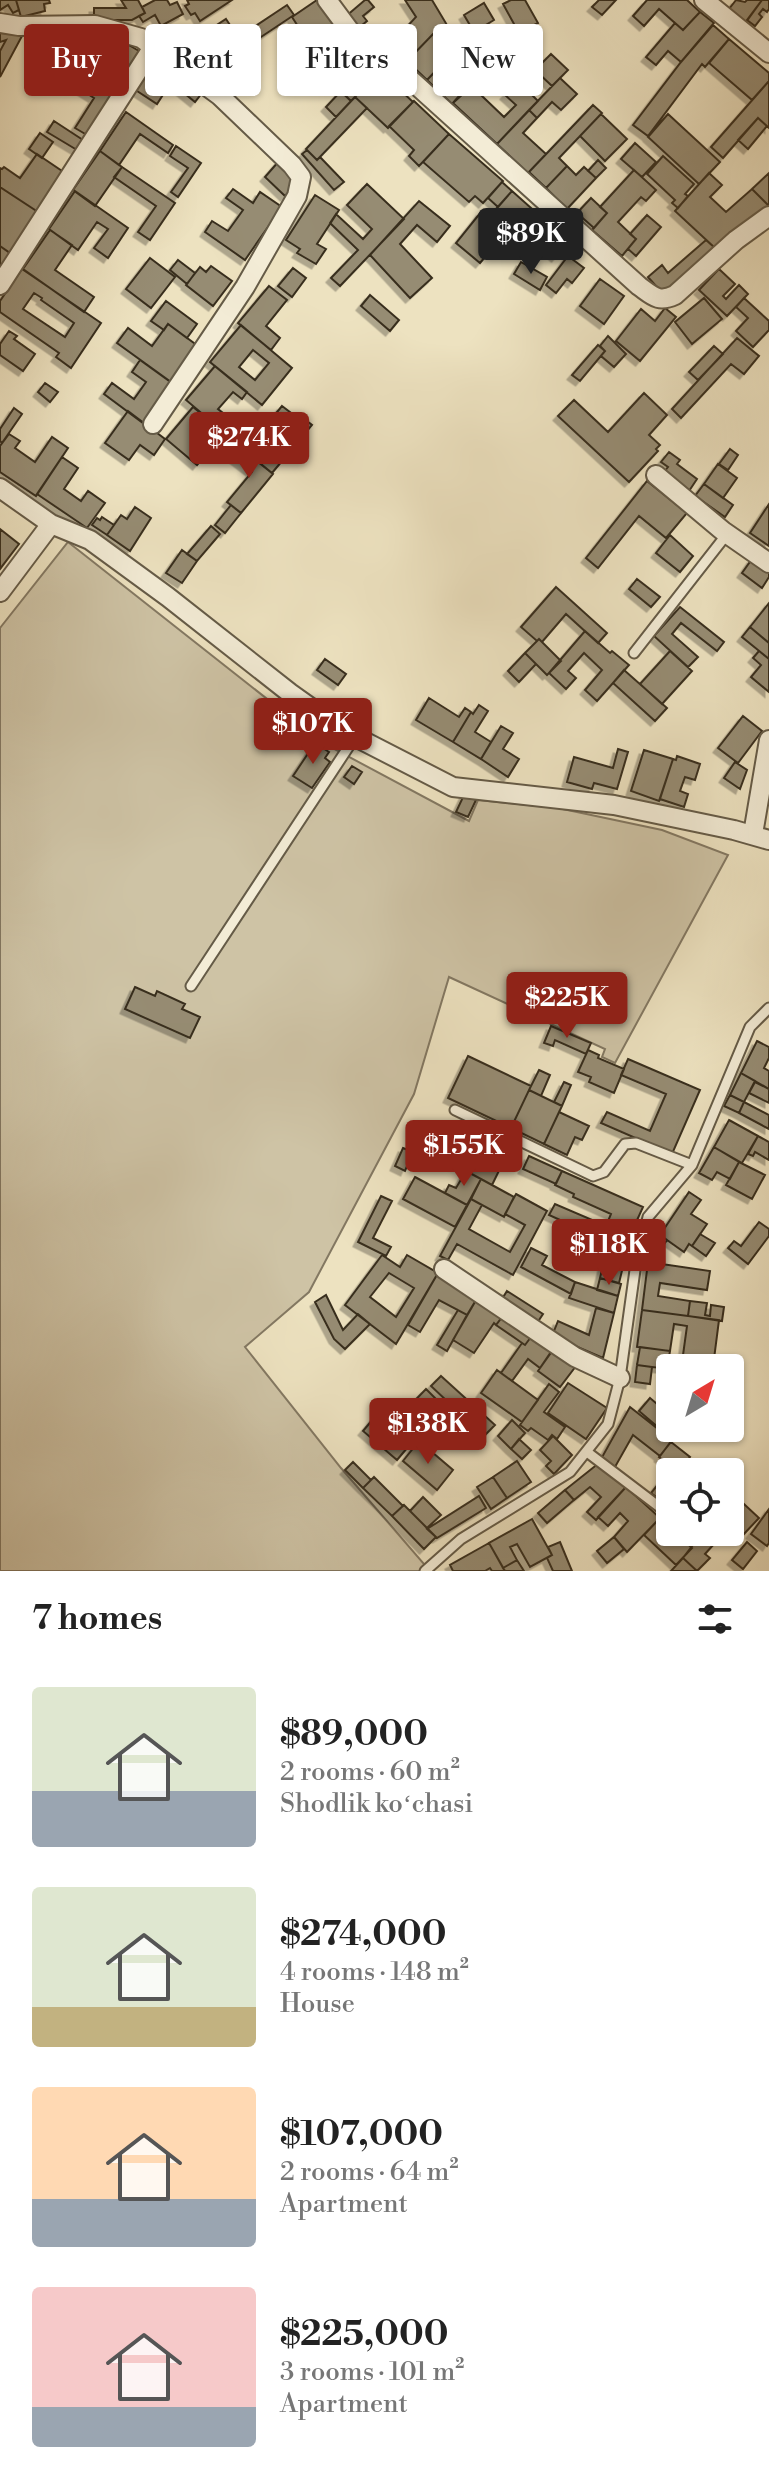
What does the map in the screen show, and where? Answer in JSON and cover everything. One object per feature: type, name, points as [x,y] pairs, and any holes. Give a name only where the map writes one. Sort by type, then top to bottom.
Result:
[{"type":"street","points":[[327,0],[353,35],[371,44],[655,298],[665,299],[675,295],[736,240],[769,216]]},
{"type":"street","points":[[704,0],[769,53]]},
{"type":"street","points":[[0,23],[19,26],[95,25],[145,41]]},
{"type":"street","points":[[0,285],[145,59]]},
{"type":"street","points":[[153,424],[245,287],[301,186],[301,177],[292,165],[220,96]]},
{"type":"street","points":[[656,475],[727,534],[769,563]]},
{"type":"street","points":[[0,488],[51,524],[90,540],[290,693],[355,737],[453,787],[614,805],[761,837],[769,740]]},
{"type":"street","points":[[0,592],[51,524]]},
{"type":"street","points":[[444,1269],[575,1357],[620,1378]]},
{"type":"lane","points":[[634,653],[727,534]]},
{"type":"lane","points":[[191,986],[355,737]]},
{"type":"lane","points":[[425,1571],[461,1539],[570,1472],[608,1424],[620,1378],[635,1270],[648,1217],[692,1165],[750,1027],[769,1008]]},
{"type":"lane","points":[[455,1110],[593,1176],[604,1172],[625,1144],[636,1143],[692,1165]]},
{"type":"lane","points":[[587,1452],[656,1504]]},
{"type":"shaded area","points":[[68,542],[323,743],[469,821],[478,800],[558,808],[662,830],[728,855],[615,1063],[602,1057],[605,1049],[449,977],[414,1094],[309,1292],[245,1347],[341,1468],[430,1571],[0,1571],[0,628]]},
{"type":"building","points":[[0,0],[16,0],[19,10],[13,13],[8,5],[0,10]]},
{"type":"building","points":[[16,0],[49,0],[50,3],[44,4],[45,11],[21,17]]},
{"type":"building","points":[[121,0],[138,0],[145,13],[132,20],[94,20],[94,8],[126,8]]},
{"type":"building","points":[[155,0],[167,0],[170,5],[177,2],[183,14],[165,24],[160,24],[155,15],[143,22],[139,16],[145,13],[142,7]]},
{"type":"building","points":[[187,0],[232,0],[200,21],[185,6],[189,4]]},
{"type":"building","points":[[319,0],[336,24],[297,24],[292,17]]},
{"type":"building","points":[[365,0],[374,7],[363,16],[367,21],[363,24],[351,24],[345,17]]},
{"type":"building","points":[[405,0],[432,0],[446,24],[433,24],[433,34],[417,51],[417,24],[410,24],[416,17]]},
{"type":"building","points":[[511,0],[525,0],[538,23],[514,24],[503,4]]},
{"type":"building","points":[[599,0],[616,0],[602,15],[592,7]]},
{"type":"building","points":[[647,0],[687,0],[700,12],[683,30],[659,9],[644,26],[633,16]]},
{"type":"building","points":[[736,0],[762,0],[746,22],[729,9]]},
{"type":"building","points":[[762,0],[769,0],[769,9],[767,12],[763,9],[759,14],[762,17],[755,26],[747,20]]},
{"type":"building","points":[[484,3],[494,20],[487,24],[469,24],[464,15]]},
{"type":"building","points":[[287,5],[294,15],[261,37],[261,24],[258,24]]},
{"type":"building","points":[[700,12],[714,23],[681,62],[668,51],[656,65],[646,57],[675,23],[683,30]]},
{"type":"building","points":[[713,25],[729,39],[705,67],[702,64],[648,136],[633,125]]},
{"type":"building","points":[[0,27],[22,36],[0,77],[0,51],[6,40],[0,42]]},
{"type":"building","points":[[433,34],[433,74],[427,80],[417,70],[417,51]]},
{"type":"building","points":[[729,39],[769,73],[769,81],[752,100],[709,63]]},
{"type":"building","points":[[129,45],[139,51],[129,67]]},
{"type":"building","points":[[551,54],[568,70],[552,86],[543,78],[543,62]]},
{"type":"building","points":[[145,72],[145,96],[162,96],[157,104],[134,89]]},
{"type":"building","points":[[560,78],[577,94],[561,110],[552,102],[537,118],[529,110]]},
{"type":"building","points":[[769,81],[769,128],[758,118],[723,158],[711,147]]},
{"type":"building","points":[[91,96],[111,96],[87,135],[75,128],[94,98]]},
{"type":"building","points":[[336,96],[346,96],[351,101],[336,117],[326,107]]},
{"type":"building","points":[[407,96],[413,102],[388,128],[355,97]]},
{"type":"building","points":[[444,96],[459,96],[452,104]]},
{"type":"building","points":[[461,96],[482,96],[504,117],[516,105],[506,96],[533,96],[538,101],[497,144],[453,103]]},
{"type":"building","points":[[355,97],[367,108],[317,160],[306,149]]},
{"type":"building","points":[[414,101],[449,134],[419,166],[409,156],[414,150],[389,126]]},
{"type":"building","points":[[593,105],[602,113],[559,158],[567,166],[546,188],[529,172]]},
{"type":"building","points":[[529,110],[537,118],[523,133],[546,154],[528,173],[497,144]]},
{"type":"building","points":[[126,112],[173,145],[168,153],[140,134],[119,165],[100,151]]},
{"type":"building","points":[[601,114],[627,139],[605,161],[580,136]]},
{"type":"building","points":[[668,114],[720,162],[699,184],[648,137]]},
{"type":"building","points":[[758,118],[767,126],[748,149],[738,140]]},
{"type":"building","points":[[54,121],[83,140],[77,150],[47,132]]},
{"type":"building","points":[[40,133],[53,142],[42,158],[29,149]]},
{"type":"building","points":[[449,134],[503,181],[483,203],[475,196],[469,202],[423,162]]},
{"type":"building","points":[[635,143],[656,162],[642,177],[621,159]]},
{"type":"building","points":[[176,146],[201,163],[178,197],[171,192],[188,168],[170,156]]},
{"type":"building","points":[[307,150],[317,160],[320,157],[344,182],[334,190],[302,154]]},
{"type":"building","points":[[100,151],[122,167],[95,206],[73,190]]},
{"type":"building","points":[[37,154],[65,173],[38,212],[0,187],[0,168],[4,167],[20,178]]},
{"type":"building","points":[[663,156],[694,184],[678,208],[672,203],[675,200],[647,174]]},
{"type":"building","points":[[598,160],[606,168],[596,178],[588,171]]},
{"type":"building","points":[[279,161],[300,181],[285,196],[265,177]]},
{"type":"building","points":[[567,166],[576,175],[584,167],[596,178],[567,209],[546,188]]},
{"type":"building","points":[[122,167],[175,203],[150,240],[138,232],[156,206],[114,177]]},
{"type":"building","points":[[634,170],[656,190],[646,201],[641,197],[618,222],[636,239],[622,256],[592,230],[607,213],[600,207]]},
{"type":"building","points":[[709,173],[722,185],[710,197],[726,212],[752,189],[769,206],[727,235],[715,248],[675,211]]},
{"type":"building","points":[[769,173],[769,206],[752,189]]},
{"type":"building","points":[[502,182],[512,191],[498,207],[488,198]]},
{"type":"building","points":[[367,184],[404,219],[340,286],[331,278],[358,250],[330,223],[336,214],[363,239],[372,229],[347,205]]},
{"type":"building","points":[[0,187],[38,212],[10,253],[0,246]]},
{"type":"building","points":[[233,189],[253,203],[260,192],[282,207],[245,260],[205,232],[212,221],[228,231],[243,210],[226,198]]},
{"type":"building","points":[[75,191],[128,228],[108,258],[94,248],[108,229],[97,222],[78,250],[49,229]]},
{"type":"building","points":[[512,191],[549,224],[527,250],[519,243],[524,237],[519,233],[521,231],[496,209]]},
{"type":"building","points":[[315,195],[339,210],[317,244],[326,249],[316,264],[297,253],[300,249],[286,240]]},
{"type":"building","points":[[591,198],[607,213],[594,228],[577,213]]},
{"type":"building","points":[[419,201],[450,226],[437,242],[417,225],[400,244],[432,278],[410,298],[370,255]]},
{"type":"building","points":[[481,212],[490,219],[494,213],[504,222],[500,227],[506,232],[480,263],[456,243]]},
{"type":"building","points":[[647,215],[661,227],[636,256],[628,249],[636,239],[630,234]]},
{"type":"building","points":[[549,224],[570,241],[556,257],[536,240]]},
{"type":"building","points":[[50,230],[72,245],[55,270],[94,297],[84,312],[23,269]]},
{"type":"building","points":[[706,240],[715,248],[663,294],[648,277],[662,265],[668,273]]},
{"type":"building","points":[[0,246],[10,253],[0,267]]},
{"type":"building","points":[[568,256],[584,268],[572,283],[567,279],[556,293],[546,285]]},
{"type":"building","points":[[150,258],[175,277],[151,308],[126,289]]},
{"type":"building","points":[[178,260],[195,273],[187,284],[170,270]]},
{"type":"building","points":[[521,262],[547,277],[540,290],[514,274]]},
{"type":"building","points":[[211,266],[232,281],[213,306],[186,285],[200,267],[206,272]]},
{"type":"building","points":[[293,268],[306,278],[292,297],[278,286]]},
{"type":"building","points":[[22,269],[101,323],[71,368],[56,357],[59,353],[0,312],[0,301]],"holes":[[[34,293],[74,323],[65,337],[23,309]]]},
{"type":"building","points":[[719,269],[735,284],[723,296],[726,299],[739,285],[748,294],[727,316],[699,290]]},
{"type":"building","points":[[600,279],[624,296],[604,324],[580,306]]},
{"type":"building","points":[[269,286],[287,300],[266,326],[280,338],[271,350],[238,323]]},
{"type":"building","points":[[370,295],[399,320],[390,331],[361,306]]},
{"type":"building","points":[[704,298],[722,319],[692,344],[675,322]]},
{"type":"building","points":[[744,298],[769,321],[769,330],[753,347],[736,331],[748,318],[736,307]]},
{"type":"building","points":[[166,301],[197,324],[187,338],[168,324],[164,330],[151,321]]},
{"type":"building","points":[[665,308],[676,317],[640,361],[616,341],[641,309],[655,321]]},
{"type":"building","points":[[168,324],[198,346],[171,382],[117,343],[128,328],[152,346]]},
{"type":"building","points":[[241,325],[292,368],[262,405],[210,362]],"holes":[[[253,350],[269,363],[255,380],[239,367]]]},
{"type":"building","points":[[9,331],[17,336],[14,339],[35,354],[23,371],[0,355],[0,344]]},
{"type":"building","points":[[608,336],[626,354],[614,367],[601,356],[605,351],[600,346]]},
{"type":"building","points":[[737,338],[759,356],[744,374],[731,364],[681,418],[672,409]]},
{"type":"building","points":[[598,345],[605,351],[580,381],[572,375]]},
{"type":"building","points":[[714,346],[723,354],[698,380],[689,372]]},
{"type":"building","points":[[140,360],[176,386],[147,426],[104,394],[112,383],[134,399],[146,382],[132,372]]},
{"type":"building","points":[[215,366],[247,392],[242,399],[233,392],[218,409],[228,417],[219,428],[186,400]]},
{"type":"building","points":[[45,383],[58,392],[50,402],[38,392]]},
{"type":"building","points":[[644,393],[667,415],[649,435],[660,445],[656,449],[658,451],[629,482],[558,416],[574,400],[608,432]]},
{"type":"building","points":[[282,406],[295,416],[267,448],[282,461],[272,473],[245,451]]},
{"type":"building","points":[[193,407],[224,432],[197,465],[166,439]]},
{"type":"building","points":[[14,408],[22,414],[2,443],[0,429]]},
{"type":"building","points":[[128,411],[165,439],[154,455],[140,445],[129,460],[105,443]]},
{"type":"building","points":[[298,414],[312,425],[293,448],[286,443],[296,431],[288,425]]},
{"type":"building","points":[[224,432],[239,444],[232,453],[224,447],[220,451],[213,446]]},
{"type":"building","points":[[9,434],[20,441],[15,448],[35,462],[52,437],[68,448],[36,496],[0,472],[0,446]]},
{"type":"building","points":[[238,446],[273,474],[241,513],[227,502],[252,472],[230,455]]},
{"type":"building","points":[[730,449],[738,455],[728,470],[719,464]]},
{"type":"building","points":[[669,452],[680,460],[677,464],[697,479],[689,491],[664,472],[668,467],[661,462]]},
{"type":"building","points":[[62,457],[78,468],[64,489],[81,501],[88,491],[105,503],[87,528],[37,494]]},
{"type":"building","points":[[718,464],[737,478],[723,498],[704,484]]},
{"type":"building","points":[[647,481],[687,513],[666,538],[639,516],[598,568],[586,558]]},
{"type":"building","points":[[704,484],[733,505],[725,517],[695,496]]},
{"type":"building","points":[[769,504],[769,546],[750,533]]},
{"type":"building","points":[[231,505],[241,513],[225,533],[215,525]]},
{"type":"building","points":[[135,507],[151,518],[130,551],[107,535],[121,515],[127,519]]},
{"type":"building","points":[[102,517],[114,525],[107,535],[92,525]]},
{"type":"building","points":[[211,526],[220,534],[197,561],[187,554]]},
{"type":"building","points":[[0,529],[19,544],[0,569]]},
{"type":"building","points":[[670,535],[693,556],[680,572],[656,553]]},
{"type":"building","points":[[182,550],[197,561],[182,583],[166,573]]},
{"type":"building","points":[[752,559],[769,571],[762,588],[742,573]]},
{"type":"building","points":[[637,579],[660,597],[651,607],[629,589]]},
{"type":"building","points":[[556,587],[607,633],[598,643],[566,614],[542,642],[521,627]]},
{"type":"building","points":[[769,603],[769,643],[750,627]]},
{"type":"building","points":[[680,607],[724,642],[717,651],[681,623],[672,634],[698,657],[688,667],[654,636]]},
{"type":"building","points":[[750,627],[769,643],[769,659],[742,637]]},
{"type":"building","points":[[585,631],[629,665],[597,701],[585,690],[602,670],[584,653],[568,671],[576,678],[566,689],[549,673]]},
{"type":"building","points":[[539,639],[561,661],[547,675],[525,653]]},
{"type":"building","points":[[670,651],[692,671],[662,704],[640,684]]},
{"type":"building","points":[[759,651],[769,659],[769,692],[751,677],[761,665],[753,658]]},
{"type":"building","points":[[525,653],[536,664],[519,682],[508,671]]},
{"type":"building","points":[[325,659],[346,674],[338,685],[317,670]]},
{"type":"building","points":[[624,670],[667,708],[655,721],[613,683]]},
{"type":"building","points":[[429,698],[459,717],[465,708],[471,712],[453,742],[416,720]]},
{"type":"building","points":[[479,705],[488,711],[475,732],[491,742],[481,759],[453,742],[471,712],[473,714]]},
{"type":"building","points":[[743,716],[762,731],[738,763],[718,748]]},
{"type":"building","points":[[501,726],[513,733],[503,749],[519,759],[508,777],[481,759]]},
{"type":"building","points":[[315,743],[329,752],[325,758],[330,762],[312,788],[293,776]]},
{"type":"building","points":[[618,749],[628,752],[617,789],[594,783],[592,789],[567,782],[574,757],[613,768]]},
{"type":"building","points":[[644,750],[673,759],[659,801],[631,791]]},
{"type":"building","points":[[677,756],[700,764],[695,780],[685,777],[680,791],[688,794],[684,807],[660,799],[673,759],[676,760]]},
{"type":"building","points":[[735,762],[747,770],[740,789],[724,778]]},
{"type":"building","points":[[352,766],[362,772],[354,784],[344,777]]},
{"type":"building","points":[[464,795],[476,800],[468,817],[456,812]]},
{"type":"building","points":[[135,987],[155,996],[157,991],[185,1004],[182,1009],[200,1017],[190,1038],[125,1009]]},
{"type":"building","points":[[551,1026],[591,1043],[586,1054],[555,1040],[553,1046],[544,1043]]},
{"type":"building","points":[[757,1041],[769,1047],[769,1058],[764,1068],[769,1071],[769,1089],[741,1073]]},
{"type":"building","points":[[588,1050],[599,1055],[598,1058],[624,1069],[614,1093],[589,1082],[591,1077],[578,1072]]},
{"type":"building","points":[[468,1056],[531,1086],[511,1128],[448,1098]]},
{"type":"building","points":[[628,1059],[700,1090],[672,1154],[601,1123],[607,1112],[650,1131],[666,1094],[621,1075]]},
{"type":"building","points":[[539,1070],[550,1075],[541,1096],[529,1090]]},
{"type":"building","points":[[741,1073],[755,1081],[744,1102],[730,1095]]},
{"type":"building","points":[[564,1082],[571,1085],[562,1106],[554,1102]]},
{"type":"building","points":[[755,1082],[769,1089],[769,1103],[749,1093]]},
{"type":"building","points":[[529,1090],[562,1106],[544,1144],[511,1128]]},
{"type":"building","points":[[730,1095],[744,1102],[739,1113],[724,1106]]},
{"type":"building","points":[[744,1102],[769,1115],[769,1129],[739,1113]]},
{"type":"building","points":[[559,1112],[589,1126],[582,1140],[575,1137],[567,1155],[544,1144]]},
{"type":"building","points":[[729,1120],[758,1136],[742,1163],[714,1147]]},
{"type":"building","points":[[471,1124],[512,1144],[492,1185],[468,1172],[473,1161],[456,1153]]},
{"type":"building","points":[[758,1136],[769,1142],[769,1160],[755,1152],[753,1156],[748,1154]]},
{"type":"building","points":[[714,1147],[739,1162],[730,1179],[717,1172],[712,1180],[699,1173]]},
{"type":"building","points":[[403,1148],[413,1152],[405,1171],[395,1166]]},
{"type":"building","points":[[529,1156],[562,1171],[556,1184],[523,1169]]},
{"type":"building","points":[[739,1162],[765,1175],[752,1199],[726,1185]]},
{"type":"building","points":[[466,1171],[481,1179],[467,1205],[445,1193],[449,1185],[456,1188]]},
{"type":"building","points":[[562,1171],[643,1207],[624,1249],[549,1215],[555,1204],[606,1226],[611,1214],[555,1185]]},
{"type":"building","points":[[415,1177],[467,1205],[455,1227],[403,1199]]},
{"type":"building","points":[[481,1179],[514,1197],[504,1217],[471,1199]]},
{"type":"building","points":[[689,1192],[701,1200],[691,1214],[707,1224],[684,1252],[660,1235]]},
{"type":"building","points":[[516,1194],[547,1211],[513,1275],[457,1244],[448,1260],[440,1256],[471,1199],[482,1205],[469,1229],[510,1252],[525,1225],[505,1214]]},
{"type":"building","points":[[381,1196],[392,1201],[373,1238],[391,1247],[386,1256],[358,1242]]},
{"type":"building","points":[[759,1222],[769,1229],[769,1236],[748,1264],[728,1248],[734,1241],[741,1246]]},
{"type":"building","points":[[579,1228],[627,1250],[619,1283],[600,1278],[604,1261],[571,1246]]},
{"type":"building","points":[[659,1234],[667,1240],[655,1258],[647,1252]]},
{"type":"building","points":[[700,1234],[715,1243],[706,1256],[692,1246]]},
{"type":"building","points":[[531,1248],[547,1256],[542,1265],[575,1282],[571,1294],[521,1267]]},
{"type":"building","points":[[382,1255],[400,1267],[407,1255],[438,1273],[396,1344],[345,1305]],"holes":[[[389,1273],[414,1288],[396,1317],[370,1297]]]},
{"type":"building","points":[[648,1262],[710,1271],[707,1290],[660,1283],[658,1296],[690,1301],[688,1316],[642,1310]]},
{"type":"building","points":[[438,1273],[479,1295],[467,1315],[439,1300],[420,1332],[408,1325]]},
{"type":"building","points":[[600,1278],[621,1284],[618,1296],[597,1290]]},
{"type":"building","points":[[575,1282],[618,1296],[614,1313],[569,1298]]},
{"type":"building","points":[[507,1291],[543,1314],[537,1323],[502,1299]]},
{"type":"building","points":[[326,1295],[343,1330],[358,1314],[370,1324],[345,1349],[334,1339],[315,1302]]},
{"type":"building","points":[[479,1295],[506,1312],[496,1325],[494,1323],[474,1353],[453,1340]]},
{"type":"building","points":[[690,1301],[707,1303],[705,1315],[710,1316],[711,1305],[724,1307],[722,1321],[688,1316]]},
{"type":"building","points":[[596,1308],[614,1313],[603,1358],[552,1336],[558,1321],[589,1335]]},
{"type":"building","points":[[458,1310],[467,1315],[447,1351],[437,1345]]},
{"type":"building","points":[[642,1310],[719,1320],[715,1354],[683,1354],[687,1326],[674,1324],[670,1351],[637,1347]]},
{"type":"building","points":[[506,1312],[534,1333],[525,1345],[496,1325]]},
{"type":"building","points":[[534,1333],[555,1347],[540,1368],[528,1359],[512,1381],[501,1373],[522,1343],[525,1345]]},
{"type":"building","points":[[640,1347],[670,1351],[670,1354],[656,1354],[656,1368],[637,1365]]},
{"type":"building","points":[[553,1349],[576,1366],[560,1387],[538,1371]]},
{"type":"building","points":[[637,1365],[652,1367],[650,1384],[635,1382]]},
{"type":"building","points":[[497,1370],[538,1400],[522,1422],[481,1393]]},
{"type":"building","points":[[441,1376],[495,1425],[484,1436],[431,1386]]},
{"type":"building","points":[[568,1383],[607,1408],[586,1439],[548,1413]]},
{"type":"building","points":[[549,1384],[559,1392],[544,1412],[565,1427],[557,1439],[552,1435],[548,1440],[531,1428],[528,1431],[520,1425]]},
{"type":"building","points":[[426,1389],[442,1405],[432,1416],[426,1410],[406,1430],[396,1420]]},
{"type":"building","points":[[650,1398],[656,1403],[656,1425],[639,1411]]},
{"type":"building","points":[[630,1407],[656,1427],[656,1442],[670,1442],[660,1456],[633,1435],[615,1467],[601,1459]]},
{"type":"building","points":[[379,1412],[413,1441],[397,1460],[363,1431]]},
{"type":"building","points":[[512,1420],[525,1433],[511,1449],[498,1436]]},
{"type":"building","points":[[553,1436],[572,1455],[554,1474],[546,1466],[551,1461],[540,1450]]},
{"type":"building","points":[[519,1439],[531,1450],[522,1459],[511,1449]]},
{"type":"building","points":[[419,1441],[453,1470],[437,1490],[403,1461]]},
{"type":"building","points":[[671,1442],[690,1457],[660,1458]]},
{"type":"building","points":[[517,1461],[531,1482],[507,1498],[493,1477]]},
{"type":"building","points":[[353,1462],[371,1480],[363,1488],[345,1470]]},
{"type":"building","points":[[599,1463],[626,1487],[596,1520],[587,1512],[601,1497],[590,1487],[574,1500],[565,1490]]},
{"type":"building","points":[[374,1477],[403,1506],[392,1516],[363,1488]]},
{"type":"building","points":[[493,1477],[507,1498],[491,1509],[477,1487]]},
{"type":"building","points":[[626,1487],[656,1514],[656,1522],[627,1552],[614,1537],[628,1521],[620,1513],[608,1526],[598,1517]]},
{"type":"building","points":[[565,1490],[574,1500],[547,1523],[538,1513]]},
{"type":"building","points":[[479,1496],[486,1508],[437,1538],[427,1529]]},
{"type":"building","points":[[423,1497],[441,1515],[427,1528],[410,1511]]},
{"type":"building","points":[[744,1504],[759,1518],[744,1534]]},
{"type":"building","points":[[404,1505],[436,1537],[424,1549],[392,1516]]},
{"type":"building","points":[[769,1509],[769,1543],[767,1546],[751,1534]]},
{"type":"building","points":[[532,1519],[552,1555],[530,1567],[517,1544],[510,1547],[517,1560],[503,1568],[489,1543]]},
{"type":"building","points":[[656,1522],[656,1546],[692,1548],[676,1565],[644,1535]]},
{"type":"building","points":[[614,1537],[624,1549],[607,1563],[597,1551]]},
{"type":"building","points":[[560,1542],[572,1571],[553,1571],[547,1558],[552,1555],[548,1547]]},
{"type":"building","points":[[747,1542],[757,1551],[743,1569],[732,1560]]},
{"type":"building","points":[[489,1543],[505,1571],[492,1571],[490,1568],[485,1571],[453,1571],[450,1565]]},
{"type":"building","points":[[692,1546],[712,1546],[705,1554],[710,1558],[697,1571],[683,1558]]},
{"type":"building","points":[[683,1558],[697,1571],[671,1571]]},
{"type":"building","points":[[517,1560],[524,1571],[505,1571],[503,1568]]}]
